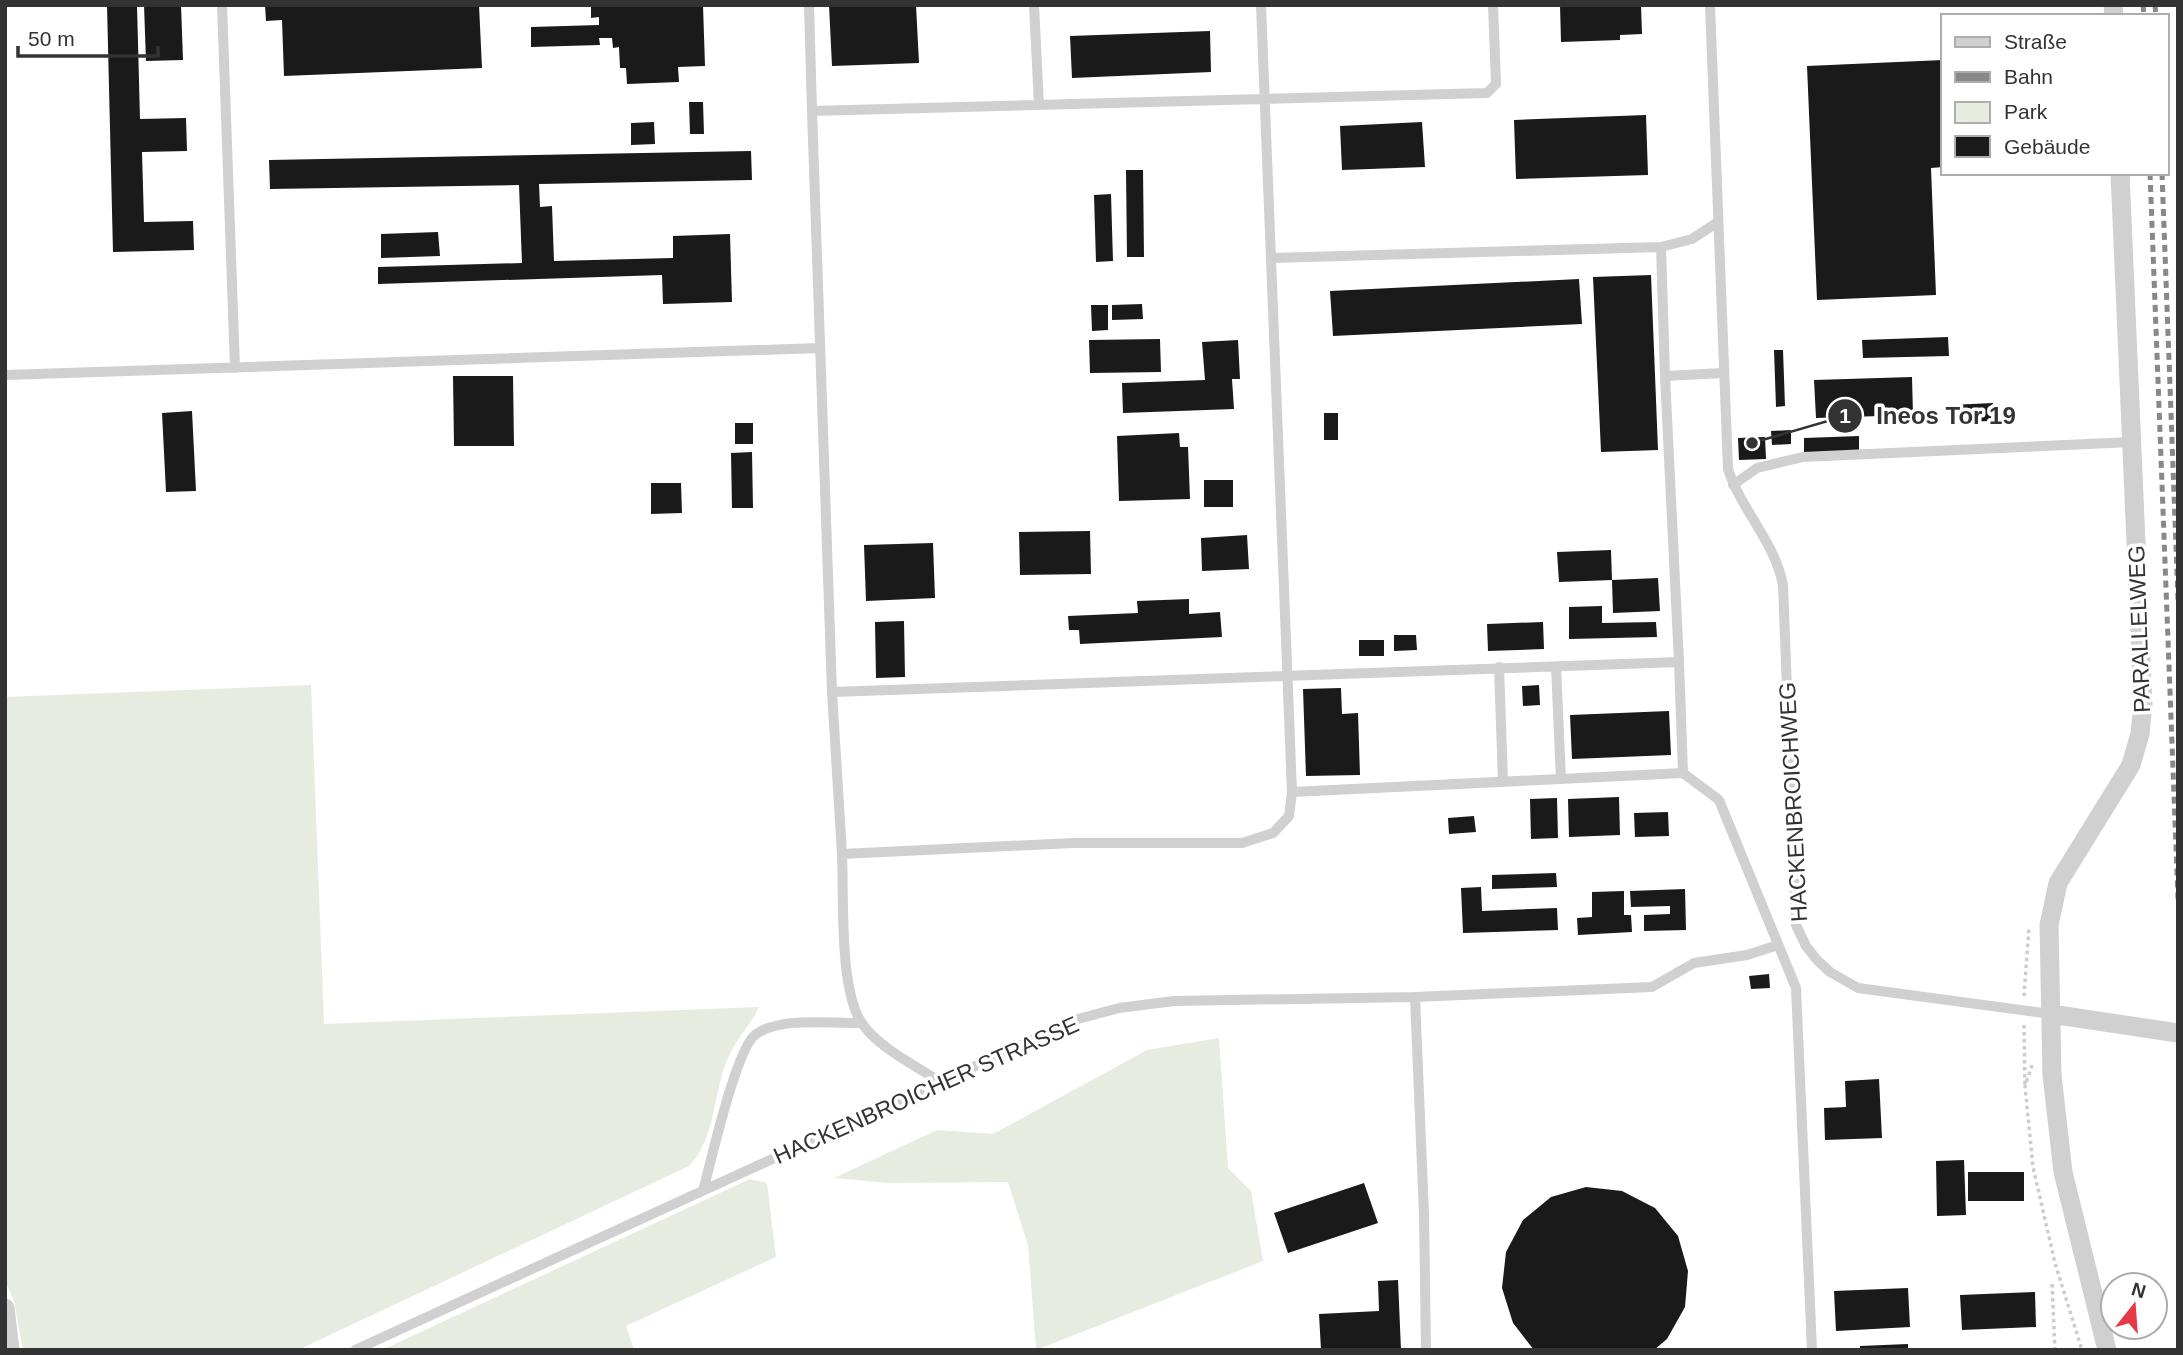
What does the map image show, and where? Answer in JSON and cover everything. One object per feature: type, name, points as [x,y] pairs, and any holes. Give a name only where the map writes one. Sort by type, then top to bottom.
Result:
[{"type":"street","name":"PARALLELWEG","points":[[2107,1350],[2063,1172],[2052,1075],[2049,925],[2052,902],[2073,855],[2131,765],[2140,734],[2143,704],[2120,175]]},
{"type":"street","points":[[2050,1014],[2178,1033]]},
{"type":"street","points":[[5,1308],[10,1350]]},
{"type":"lane","points":[[222,5],[235,368]]},
{"type":"lane","points":[[809,5],[832,692],[849,995],[862,1023],[884,1044],[942,1083]]},
{"type":"lane","points":[[1034,5],[1039,105]]},
{"type":"lane","points":[[842,854],[1073,843],[1242,843],[1273,833],[1289,816],[1292,792],[1261,5]]},
{"type":"lane","points":[[812,111],[1487,93],[1496,84],[1493,5]]},
{"type":"lane","name":"HACKENBROICHWEG","points":[[1710,5],[1727,449],[1733,485],[1780,568],[1783,584],[1796,925],[1805,946],[1830,972],[1858,988],[2050,1014]]},
{"type":"lane","points":[[1272,258],[1661,247],[1692,239],[1718,222]]},
{"type":"lane","points":[[1661,247],[1683,773]]},
{"type":"lane","points":[[5,375],[819,348]]},
{"type":"lane","points":[[1665,376],[1723,373]]},
{"type":"lane","points":[[1733,485],[1757,468],[1803,457],[2132,442]]},
{"type":"lane","points":[[832,692],[1679,662]]},
{"type":"lane","points":[[1499,667],[1503,782]]},
{"type":"lane","points":[[1556,667],[1561,779]]},
{"type":"lane","points":[[1292,792],[1683,773],[1719,800],[1796,988],[1812,1350]]},
{"type":"lane","name":"HACKENBROICHER STRASSE","points":[[355,1350],[942,1083],[1038,1035],[1078,1019],[1119,1008],[1174,1001],[1415,997],[1652,987],[1694,963],[1747,955],[1779,945]]},
{"type":"lane","points":[[1415,997],[1424,1214],[1426,1350]]},
{"type":"lane","points":[[704,1191],[741,1056],[755,1034],[782,1025],[862,1023]]},
{"type":"path","points":[[2025,1086],[2025,950],[2030,917]]},
{"type":"path","points":[[2052,1284],[2055,1350]]},
{"type":"green space","points":[[311,685],[324,1024],[759,1007],[728,1058],[704,1142],[689,1166],[298,1350],[23,1350],[14,1301],[5,1281],[5,697]]},
{"type":"green space","points":[[1219,1038],[1228,1168],[1251,1191],[1263,1261],[1036,1350],[1028,1245],[1008,1182],[889,1183],[834,1178],[937,1130],[993,1134],[1147,1050]]},
{"type":"green space","points":[[750,1179],[767,1183],[776,1257],[626,1326],[634,1350],[382,1350]]},
{"type":"building","points":[[107,5],[137,5],[140,119],[186,118],[187,151],[142,152],[144,222],[193,221],[194,250],[113,252]]},
{"type":"building","points":[[144,5],[181,5],[183,60],[146,61]]},
{"type":"building","points":[[265,5],[479,5],[482,68],[284,76],[282,20],[266,21]]},
{"type":"building","points":[[591,5],[703,5],[705,66],[678,67],[679,82],[627,84],[626,68],[620,68],[619,47],[613,48],[612,38],[599,38],[600,45],[531,47],[531,27],[599,25],[599,17],[591,18]]},
{"type":"building","points":[[829,5],[916,5],[919,63],[832,66]]},
{"type":"building","points":[[1560,5],[1641,5],[1642,34],[1620,35],[1620,40],[1561,42]]},
{"type":"building","points":[[1210,31],[1211,72],[1072,78],[1070,36]]},
{"type":"building","points":[[1941,60],[1941,167],[1931,168],[1936,295],[1817,300],[1807,66]]},
{"type":"building","points":[[689,102],[703,102],[704,134],[690,134]]},
{"type":"building","points":[[1646,115],[1648,175],[1516,179],[1514,120]]},
{"type":"building","points":[[654,122],[655,144],[631,145],[631,123]]},
{"type":"building","points":[[1422,122],[1425,167],[1342,170],[1340,126]]},
{"type":"building","points":[[751,151],[752,180],[539,184],[540,207],[552,206],[554,261],[673,258],[673,236],[730,234],[732,302],[663,304],[662,275],[378,284],[378,267],[522,263],[519,185],[270,189],[269,160]]},
{"type":"building","points":[[1126,170],[1143,170],[1144,257],[1127,257]]},
{"type":"building","points":[[1111,194],[1113,261],[1096,262],[1094,195]]},
{"type":"building","points":[[438,232],[440,256],[381,258],[381,234]]},
{"type":"building","points":[[1651,275],[1658,450],[1601,452],[1593,277]]},
{"type":"building","points":[[1579,279],[1582,324],[1333,336],[1330,291]]},
{"type":"building","points":[[1142,304],[1143,319],[1112,320],[1112,305]]},
{"type":"building","points":[[1091,305],[1108,305],[1108,330],[1092,331]]},
{"type":"building","points":[[1948,337],[1949,356],[1863,358],[1862,340]]},
{"type":"building","points":[[1160,339],[1161,372],[1090,373],[1089,340]]},
{"type":"building","points":[[1238,340],[1240,379],[1232,379],[1234,409],[1123,413],[1122,383],[1205,380],[1202,342]]},
{"type":"building","points":[[1774,350],[1783,350],[1785,406],[1776,407]]},
{"type":"building","points":[[453,376],[513,376],[514,446],[454,446]]},
{"type":"building","points":[[1912,377],[1913,415],[1816,418],[1814,380]]},
{"type":"building","points":[[1993,403],[1994,421],[1952,422],[1951,405]]},
{"type":"building","points":[[192,411],[196,491],[166,492],[162,413]]},
{"type":"building","points":[[1324,413],[1338,413],[1338,440],[1324,440]]},
{"type":"building","points":[[735,423],[753,423],[753,444],[735,444]]},
{"type":"building","points":[[1791,430],[1791,444],[1772,445],[1771,431]]},
{"type":"building","points":[[1179,433],[1180,447],[1188,447],[1190,499],[1119,501],[1117,436]]},
{"type":"building","points":[[1859,436],[1859,452],[1804,454],[1804,438]]},
{"type":"building","points":[[1765,437],[1766,459],[1739,460],[1738,438]]},
{"type":"building","points":[[752,452],[753,508],[732,508],[731,453]]},
{"type":"building","points":[[1204,480],[1233,480],[1233,507],[1204,507]]},
{"type":"building","points":[[651,483],[681,483],[682,513],[651,514]]},
{"type":"building","points":[[1090,531],[1091,574],[1020,575],[1019,532]]},
{"type":"building","points":[[1247,535],[1249,569],[1202,571],[1201,538]]},
{"type":"building","points":[[933,543],[935,598],[866,601],[864,545]]},
{"type":"building","points":[[1611,550],[1612,580],[1559,582],[1557,552]]},
{"type":"building","points":[[1658,578],[1660,611],[1613,613],[1612,580]]},
{"type":"building","points":[[1189,599],[1189,614],[1220,612],[1222,637],[1080,644],[1079,630],[1069,630],[1068,616],[1138,613],[1137,601]]},
{"type":"building","points":[[1602,606],[1602,623],[1656,622],[1657,637],[1569,639],[1569,607]]},
{"type":"building","points":[[904,621],[905,677],[876,678],[875,622]]},
{"type":"building","points":[[1543,622],[1544,649],[1488,651],[1487,624]]},
{"type":"building","points":[[1394,635],[1416,635],[1417,650],[1394,651]]},
{"type":"building","points":[[1359,640],[1384,640],[1384,656],[1359,656]]},
{"type":"building","points":[[1539,685],[1540,705],[1523,706],[1522,686]]},
{"type":"building","points":[[1341,688],[1342,714],[1358,713],[1360,775],[1306,776],[1303,689]]},
{"type":"building","points":[[1669,711],[1671,755],[1572,759],[1570,715]]},
{"type":"building","points":[[1619,797],[1620,835],[1569,837],[1568,799]]},
{"type":"building","points":[[1557,798],[1558,838],[1531,839],[1530,799]]},
{"type":"building","points":[[1668,812],[1669,836],[1635,837],[1634,813]]},
{"type":"building","points":[[1474,816],[1476,832],[1449,834],[1448,818]]},
{"type":"building","points":[[1556,873],[1557,887],[1492,889],[1492,875]]},
{"type":"building","points":[[1481,887],[1482,911],[1557,908],[1558,930],[1463,933],[1461,888]]},
{"type":"building","points":[[1685,889],[1686,930],[1644,931],[1644,915],[1670,914],[1670,906],[1631,907],[1630,891]]},
{"type":"building","points":[[1624,891],[1624,915],[1631,915],[1632,932],[1578,935],[1577,918],[1592,917],[1592,892]]},
{"type":"building","points":[[1769,974],[1770,988],[1751,989],[1749,976]]},
{"type":"building","points":[[1879,1079],[1882,1138],[1825,1140],[1824,1108],[1846,1107],[1845,1081]]},
{"type":"building","points":[[1964,1160],[1966,1215],[1937,1216],[1936,1161]]},
{"type":"building","points":[[1968,1172],[2024,1172],[2024,1201],[1968,1201]]},
{"type":"building","points":[[1364,1183],[1378,1223],[1288,1253],[1274,1213]]},
{"type":"building","points":[[1586,1187],[1622,1191],[1655,1208],[1678,1236],[1688,1271],[1685,1307],[1667,1339],[1654,1350],[1534,1350],[1513,1323],[1502,1288],[1506,1252],[1523,1220],[1551,1197]]},
{"type":"building","points":[[1398,1280],[1401,1350],[1321,1350],[1319,1314],[1379,1311],[1378,1281]]},
{"type":"building","points":[[1908,1288],[1910,1327],[1836,1331],[1834,1291]]},
{"type":"building","points":[[2035,1292],[2036,1327],[1962,1330],[1960,1295]]},
{"type":"building","points":[[1908,1344],[1908,1350],[1860,1350],[1860,1346]]},
{"type":"railway","points":[[2143,5],[2144,14]]},
{"type":"railway","points":[[2155,5],[2156,14]]},
{"type":"railway","points":[[2150,175],[2178,899]]},
{"type":"railway","points":[[2162,175],[2178,600]]},
{"type":"place","name":"Ineos Tor 19","points":[[1752,443]]}]
